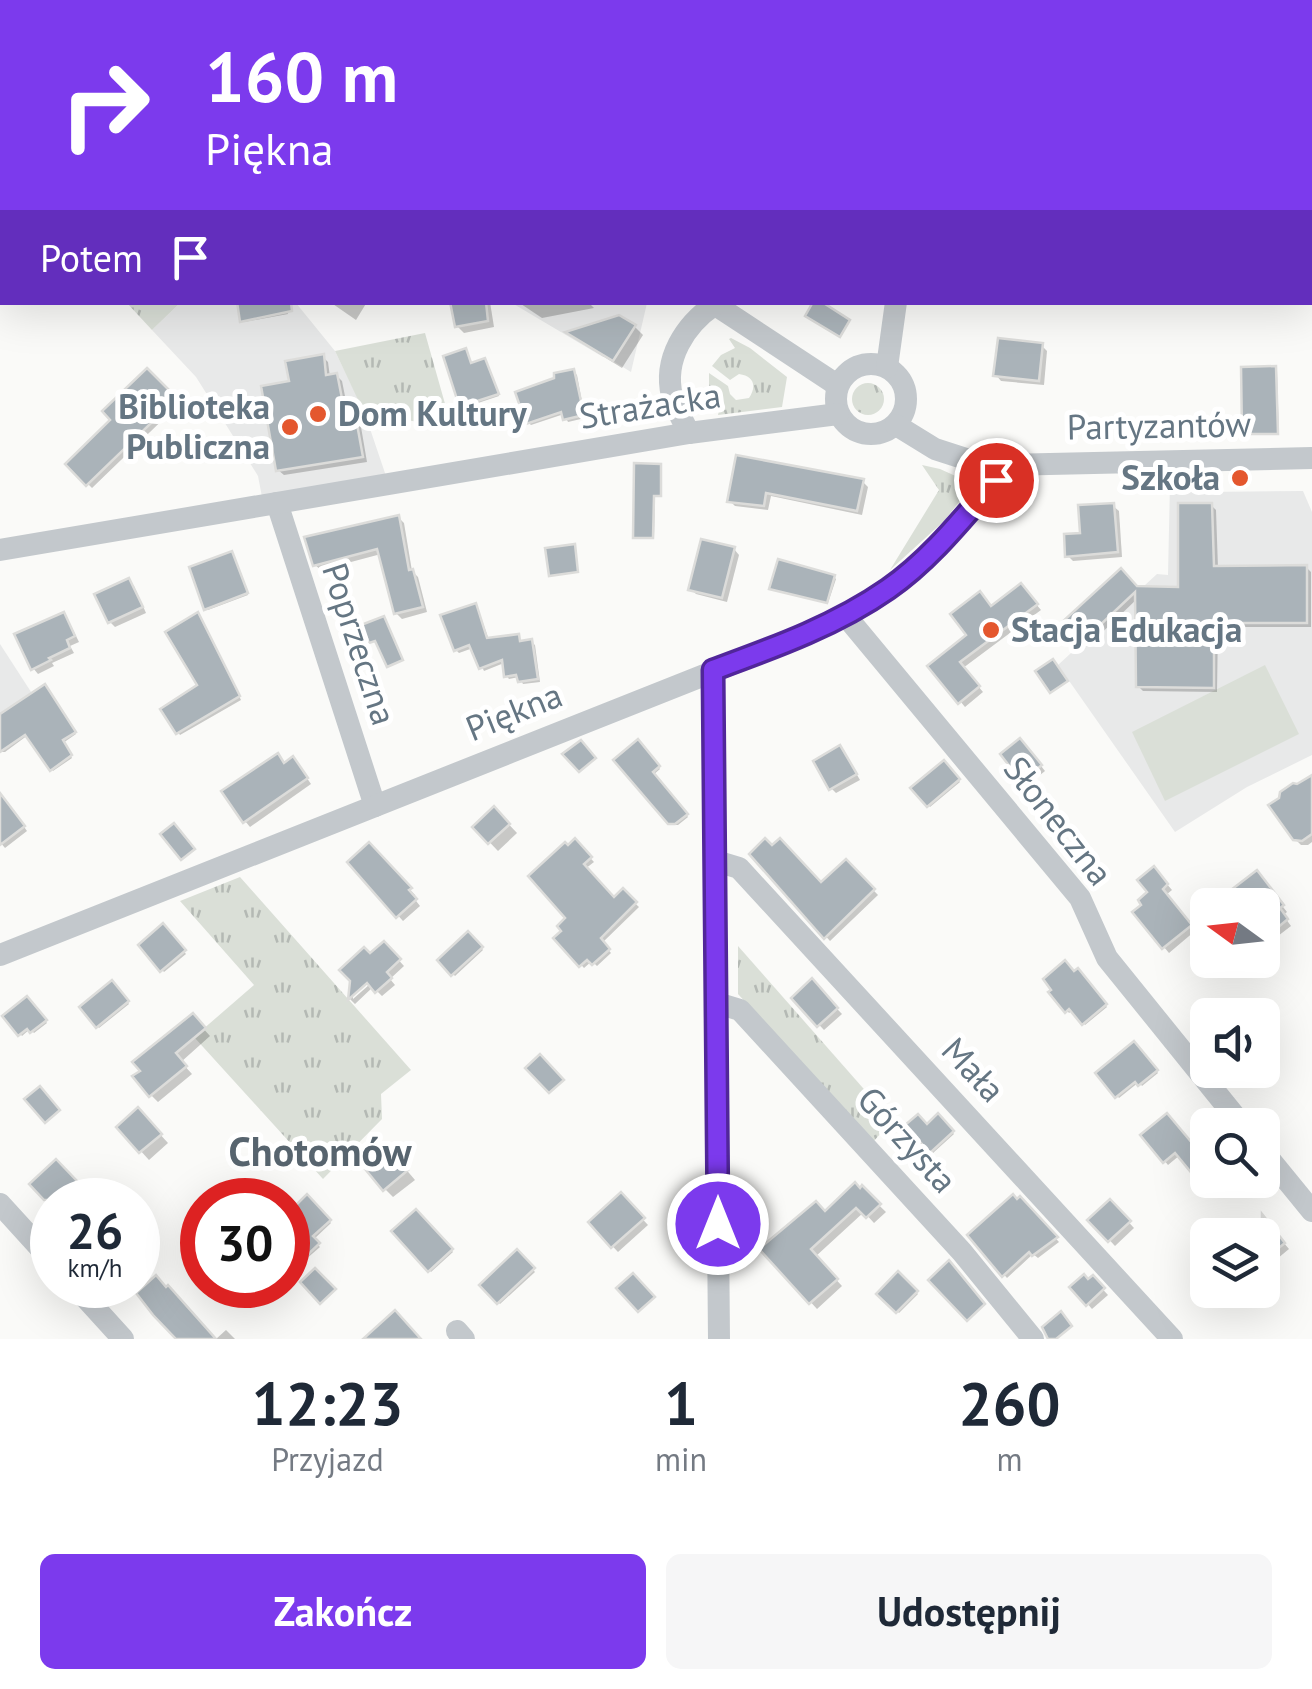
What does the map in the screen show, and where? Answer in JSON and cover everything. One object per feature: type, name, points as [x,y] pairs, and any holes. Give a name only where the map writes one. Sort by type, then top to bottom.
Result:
[{"type":"street","points":[[689,433],[671,392],[670,371],[677,346],[688,328],[711,305]]},
{"type":"street","points":[[714,305],[837,385]]},
{"type":"street","points":[[887,367],[896,305]]},
{"type":"street","points":[[861,364],[887,367],[897,374],[906,390],[905,411],[896,425],[874,435],[849,428],[835,405],[837,385],[861,364]]},
{"type":"street","name":"Strażacka","points":[[0,550],[689,433],[838,414]]},
{"type":"street","name":"Partyzantów","points":[[896,425],[935,449],[969,460],[1010,465],[1312,458]]},
{"type":"street","name":"Piękna","points":[[0,955],[785,643],[845,614],[890,588],[943,540],[1010,465]]},
{"type":"street","name":"Poprzeczna","points":[[277,503],[375,806]]},
{"type":"street","name":"Słoneczna","points":[[845,614],[1080,898],[1106,958],[1228,1108]]},
{"type":"street","points":[[713,670],[719,1339]]},
{"type":"street","name":"Mała","points":[[716,860],[739,868],[1172,1339]]},
{"type":"street","name":"Górzysta","points":[[718,1004],[740,1010],[962,1252],[1033,1339]]},
{"type":"street","points":[[1280,1172],[1312,1211]]},
{"type":"street","points":[[0,1204],[30,1237]]},
{"type":"street","points":[[95,1308],[124,1339]]},
{"type":"shaded area","points":[[178,305],[298,305],[335,351],[364,411],[386,476],[262,497],[258,476],[196,377],[152,330]]},
{"type":"shaded area","points":[[515,305],[647,305],[631,372]]},
{"type":"shaded area","points":[[1203,482],[1205,492],[1303,491],[1312,512],[1312,755],[1247,787],[1175,832],[1058,665],[1157,574],[1168,575],[1170,483]]},
{"type":"shaded area","points":[[0,644],[44,712],[0,751]]},
{"type":"green space","points":[[129,305],[178,305],[152,330]]},
{"type":"green space","points":[[425,333],[451,425],[402,419],[368,421],[335,351]]},
{"type":"green space","points":[[731,338],[787,377],[782,407],[718,415],[720,406],[709,386],[709,373],[728,386],[736,400],[749,398],[753,389],[748,377],[739,374],[730,380],[712,366],[721,355],[735,348]]},
{"type":"green space","points":[[868,383],[880,387],[884,399],[880,411],[868,415],[856,411],[852,399],[856,387]]},
{"type":"green space","points":[[922,465],[960,478],[962,498],[945,520],[890,570],[939,490]]},
{"type":"green space","points":[[1265,665],[1299,734],[1165,801],[1132,732]]},
{"type":"green space","points":[[240,877],[411,1070],[381,1094],[382,1119],[323,1179],[194,1037],[254,985],[180,901]]},
{"type":"green space","points":[[738,946],[892,1121],[872,1143],[738,994]]},
{"type":"building","points":[[237,305],[291,305],[292,311],[240,322]]},
{"type":"building","points":[[451,305],[486,305],[488,321],[455,327]]},
{"type":"building","points":[[811,305],[827,305],[850,320],[840,337],[805,316]]},
{"type":"building","points":[[619,315],[636,325],[613,361],[565,332]]},
{"type":"building","points":[[998,338],[1043,343],[1039,381],[993,376]]},
{"type":"building","points":[[466,348],[471,363],[485,358],[499,394],[477,401],[482,415],[464,421],[443,356]]},
{"type":"building","points":[[324,354],[326,375],[337,373],[345,414],[355,413],[363,457],[276,471],[261,386],[289,381],[285,361]]},
{"type":"building","points":[[1276,366],[1278,434],[1242,434],[1241,367]]},
{"type":"building","points":[[147,368],[177,398],[86,486],[65,464],[110,420],[102,411]]},
{"type":"building","points":[[574,369],[584,415],[563,420],[561,412],[526,424],[515,392],[554,378],[554,373]]},
{"type":"building","points":[[736,455],[864,479],[857,511],[766,493],[764,506],[727,502]]},
{"type":"building","points":[[634,463],[661,464],[661,496],[654,496],[653,538],[633,538]]},
{"type":"building","points":[[1114,503],[1118,552],[1065,557],[1064,534],[1080,533],[1078,505]]},
{"type":"building","points":[[1178,503],[1212,503],[1214,566],[1307,565],[1307,623],[1214,623],[1214,688],[1136,687],[1135,592],[1080,644],[1061,623],[1121,568],[1137,586],[1178,587]]},
{"type":"building","points":[[399,515],[409,570],[413,569],[423,607],[394,614],[377,549],[313,566],[304,537]]},
{"type":"building","points":[[701,539],[735,547],[722,598],[688,590]]},
{"type":"building","points":[[575,544],[578,572],[549,576],[545,548]]},
{"type":"building","points":[[232,551],[248,593],[204,610],[189,567]]},
{"type":"building","points":[[778,559],[835,575],[827,603],[769,589]]},
{"type":"building","points":[[129,578],[143,607],[108,623],[94,594]]},
{"type":"building","points":[[1021,583],[1038,604],[960,662],[980,686],[958,704],[927,666],[966,635],[950,614],[980,591],[991,606]]},
{"type":"building","points":[[476,603],[487,638],[519,634],[520,641],[532,639],[538,679],[518,682],[516,675],[504,677],[502,660],[479,669],[469,645],[454,651],[440,615]]},
{"type":"building","points":[[64,612],[75,636],[67,640],[70,648],[31,670],[14,634]]},
{"type":"building","points":[[198,612],[240,696],[176,734],[160,709],[197,685],[165,632]]},
{"type":"building","points":[[384,616],[403,660],[387,667],[375,641],[369,643],[361,625]]},
{"type":"building","points":[[1053,659],[1068,681],[1050,693],[1035,671]]},
{"type":"building","points":[[45,684],[76,732],[63,740],[72,755],[50,771],[25,735],[0,752],[0,714]]},
{"type":"building","points":[[1020,738],[1042,765],[1021,781],[1000,754]]},
{"type":"building","points":[[638,739],[660,766],[653,772],[688,814],[675,824],[668,824],[613,760]]},
{"type":"building","points":[[581,740],[596,758],[579,772],[562,754]]},
{"type":"building","points":[[840,745],[857,774],[829,790],[813,761]]},
{"type":"building","points":[[278,753],[284,763],[293,756],[308,778],[243,823],[221,791]]},
{"type":"building","points":[[944,760],[960,779],[927,807],[910,788]]},
{"type":"building","points":[[1312,775],[1312,834],[1302,841],[1293,840],[1268,805],[1293,783]]},
{"type":"building","points":[[0,793],[25,826],[0,845]]},
{"type":"building","points":[[494,806],[510,824],[488,844],[472,827]]},
{"type":"building","points":[[174,823],[195,849],[181,860],[160,834]]},
{"type":"building","points":[[575,838],[592,857],[584,864],[614,897],[623,888],[637,902],[601,938],[610,949],[592,965],[587,960],[579,967],[553,938],[561,931],[557,926],[565,918],[528,876],[565,842],[568,845]]},
{"type":"building","points":[[765,838],[772,845],[780,838],[821,882],[846,859],[875,889],[824,939],[749,854]]},
{"type":"building","points":[[369,842],[412,888],[409,890],[417,899],[396,918],[347,862]]},
{"type":"building","points":[[1154,866],[1168,884],[1163,889],[1190,923],[1162,949],[1132,912],[1147,892],[1137,880]]},
{"type":"building","points":[[1257,870],[1271,888],[1234,888]]},
{"type":"building","points":[[1280,908],[1288,919],[1280,926]]},
{"type":"building","points":[[163,923],[186,950],[160,972],[138,945]]},
{"type":"building","points":[[468,931],[483,947],[451,976],[437,960]]},
{"type":"building","points":[[384,941],[401,959],[387,972],[392,978],[375,993],[367,983],[348,1000],[350,981],[339,970],[364,947],[370,953]]},
{"type":"building","points":[[1065,960],[1074,971],[1078,968],[1107,1004],[1082,1025],[1069,1009],[1065,1013],[1043,979]]},
{"type":"building","points":[[812,978],[838,1008],[817,1027],[791,998]]},
{"type":"building","points":[[112,980],[129,1001],[96,1028],[79,1007]]},
{"type":"building","points":[[27,996],[47,1020],[30,1033],[27,1029],[18,1036],[2,1016]]},
{"type":"building","points":[[193,1013],[206,1028],[176,1053],[187,1066],[149,1097],[132,1076],[140,1071],[132,1062]]},
{"type":"building","points":[[1134,1041],[1158,1070],[1115,1098],[1095,1073]]},
{"type":"building","points":[[540,1054],[564,1080],[549,1093],[525,1068]]},
{"type":"building","points":[[40,1086],[60,1110],[45,1123],[24,1099]]},
{"type":"building","points":[[138,1107],[162,1134],[139,1153],[116,1127]]},
{"type":"building","points":[[938,1113],[954,1131],[930,1153],[905,1125],[918,1114],[927,1124]]},
{"type":"building","points":[[1167,1113],[1190,1140],[1190,1171],[1175,1153],[1163,1163],[1140,1135]]},
{"type":"building","points":[[390,1148],[408,1170],[383,1191],[365,1169]]},
{"type":"building","points":[[56,1159],[74,1178],[35,1178]]},
{"type":"building","points":[[855,1182],[881,1204],[866,1218],[856,1208],[811,1249],[838,1279],[809,1304],[759,1249],[816,1201],[825,1211]]},
{"type":"building","points":[[621,1192],[645,1218],[611,1248],[588,1222]]},
{"type":"building","points":[[1013,1194],[1017,1199],[1020,1196],[1058,1237],[1032,1256],[1029,1252],[1002,1277],[967,1235]]},
{"type":"building","points":[[310,1197],[331,1220],[313,1236],[320,1243],[310,1252]]},
{"type":"building","points":[[1110,1199],[1131,1221],[1108,1242],[1087,1220]]},
{"type":"building","points":[[416,1209],[453,1249],[428,1272],[391,1231]]},
{"type":"building","points":[[517,1249],[535,1268],[497,1304],[479,1285]]},
{"type":"building","points":[[949,1260],[985,1304],[967,1321],[928,1280]]},
{"type":"building","points":[[315,1268],[336,1289],[320,1304],[310,1293],[310,1273]]},
{"type":"building","points":[[898,1271],[918,1291],[896,1313],[876,1294]]},
{"type":"building","points":[[633,1273],[655,1297],[638,1312],[616,1288]]},
{"type":"building","points":[[1084,1274],[1088,1279],[1093,1275],[1105,1288],[1086,1306],[1069,1287]]},
{"type":"building","points":[[160,1280],[180,1298],[180,1308],[188,1308],[216,1339],[176,1339],[148,1308],[160,1308]]},
{"type":"building","points":[[395,1310],[421,1339],[363,1339]]},
{"type":"building","points":[[1061,1311],[1072,1326],[1056,1339],[1048,1339],[1042,1327]]},
{"type":"place","name":"Dom Kultury","points":[[318,414]]},
{"type":"place","name":"Biblioteka Publiczna","points":[[290,427]]},
{"type":"place","name":"Szkoła","points":[[1240,478]]},
{"type":"place","name":"Stacja Edukacja","points":[[991,630]]},
{"type":"district","name":"Chotomów","points":[[320,1152]]},
{"type":"route","points":[[718,1224],[713,670],[785,643],[890,588],[943,540],[996,480]]}]
